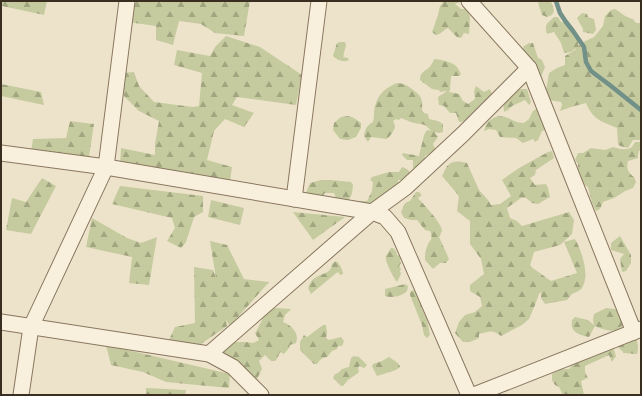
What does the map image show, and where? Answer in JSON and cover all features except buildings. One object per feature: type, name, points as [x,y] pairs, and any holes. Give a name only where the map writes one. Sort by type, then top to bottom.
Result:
[{"type":"street","points":[[21,395],[31,327],[106,167],[128,1]]},
{"type":"street","points":[[294,199],[319,1]]},
{"type":"street","points":[[469,1],[529,68],[638,330],[474,395]]},
{"type":"street","points":[[209,354],[372,212],[404,188],[463,134],[529,68]]},
{"type":"street","points":[[1,153],[106,167],[372,212],[385,217],[398,232],[469,395]]},
{"type":"street","points":[[1,322],[209,354],[233,367],[261,395]]},
{"type":"green space","points":[[2,1],[47,1],[44,15],[2,6]]},
{"type":"green space","points":[[132,1],[250,1],[244,36],[215,33],[201,24],[179,21],[173,45],[156,40],[156,26],[128,22]]},
{"type":"green space","points":[[441,1],[462,1],[455,4],[461,9],[468,9],[470,17],[469,34],[464,33],[461,38],[457,37],[448,28],[436,35],[432,32],[440,6],[443,3]]},
{"type":"green space","points":[[538,1],[551,1],[554,11],[552,15],[547,17],[542,15]]},
{"type":"green space","points":[[615,9],[633,19],[636,23],[641,23],[641,140],[633,140],[628,148],[618,144],[617,128],[595,117],[586,103],[560,111],[562,105],[561,102],[549,100],[545,97],[549,73],[565,65],[565,56],[575,50],[576,48],[571,52],[564,53],[561,43],[554,32],[547,34],[546,26],[548,23],[554,17],[558,17],[561,22],[568,21],[575,30],[579,39],[578,46],[594,37],[603,26],[605,16],[611,10]]},
{"type":"green space","points":[[582,13],[587,14],[588,17],[594,19],[596,30],[593,34],[583,32],[577,18]]},
{"type":"green space","points":[[226,36],[260,47],[302,75],[296,105],[237,97],[232,105],[254,113],[244,127],[225,119],[214,131],[207,160],[232,167],[230,181],[120,166],[121,148],[155,155],[155,144],[159,121],[139,111],[124,96],[120,73],[134,72],[139,86],[154,102],[193,107],[199,106],[202,73],[174,65],[177,50],[210,56],[215,47]]},
{"type":"green space","points":[[345,42],[346,45],[343,57],[348,58],[349,60],[340,61],[333,56],[337,43]]},
{"type":"green space","points":[[529,43],[533,43],[538,58],[542,60],[545,67],[540,78],[521,51],[524,46]]},
{"type":"green space","points":[[434,59],[449,62],[457,68],[461,74],[459,76],[451,76],[449,92],[459,94],[463,101],[468,104],[475,99],[474,91],[476,86],[484,92],[490,89],[493,96],[473,116],[459,122],[456,113],[450,113],[444,106],[439,105],[438,97],[447,91],[440,92],[439,90],[432,89],[420,80],[421,74],[430,67]]},
{"type":"green space","points":[[397,83],[406,85],[418,94],[422,100],[422,110],[424,113],[428,114],[429,119],[443,124],[443,132],[434,132],[438,137],[433,144],[436,150],[425,156],[420,167],[413,168],[413,160],[407,160],[402,155],[403,153],[419,156],[424,135],[427,130],[431,131],[424,125],[410,122],[401,118],[393,121],[395,128],[387,139],[371,137],[368,142],[364,136],[369,124],[373,122],[378,97],[388,88]]},
{"type":"green space","points":[[1,84],[41,92],[44,105],[1,96]]},
{"type":"green space","points":[[518,89],[527,89],[531,102],[529,105],[525,100],[512,106],[504,112],[503,100]]},
{"type":"green space","points":[[536,109],[543,114],[547,121],[545,130],[542,131],[538,140],[535,142],[533,139],[523,143],[516,138],[500,137],[496,130],[489,129],[484,131],[489,121],[494,117],[501,116],[516,122],[524,123]]},
{"type":"green space","points":[[349,116],[361,123],[361,128],[356,137],[348,140],[340,139],[333,130],[334,123],[341,117]]},
{"type":"green space","points":[[70,121],[94,124],[88,163],[30,158],[33,139],[66,138]]},
{"type":"green space","points":[[635,142],[641,142],[641,150],[639,151],[638,158],[628,161],[627,166],[630,174],[634,177],[636,182],[633,188],[603,202],[600,209],[596,211],[592,203],[588,187],[583,184],[578,171],[578,163],[575,160],[578,153],[583,153],[591,148],[605,150],[613,147],[628,149],[632,147]]},
{"type":"green space","points":[[552,151],[554,158],[536,170],[535,175],[530,178],[535,185],[546,184],[550,197],[538,204],[532,203],[526,198],[521,198],[507,208],[510,218],[517,221],[522,226],[569,212],[574,220],[572,234],[560,245],[534,252],[530,266],[551,281],[577,273],[564,242],[575,239],[580,250],[585,270],[582,288],[572,294],[567,300],[545,304],[541,298],[541,292],[529,319],[522,325],[501,336],[495,332],[488,332],[479,334],[479,338],[470,342],[463,342],[455,333],[459,322],[465,315],[475,312],[482,306],[480,297],[470,291],[470,285],[484,274],[481,259],[470,244],[470,221],[457,211],[459,196],[442,176],[449,164],[459,161],[467,163],[479,190],[491,205],[500,204],[511,196],[502,180],[519,168]]},
{"type":"green space","points":[[402,167],[407,169],[411,174],[406,182],[403,180],[398,180],[398,186],[384,207],[354,203],[353,201],[367,201],[372,191],[373,182],[370,180],[372,177],[389,172],[399,172]]},
{"type":"green space","points":[[42,178],[56,186],[31,234],[6,230],[12,198],[26,202]]},
{"type":"green space","points":[[321,180],[351,182],[353,185],[351,196],[343,203],[337,201],[334,193],[325,193],[320,199],[306,193],[310,183]]},
{"type":"green space","points":[[120,186],[203,196],[203,212],[194,217],[186,242],[181,248],[167,241],[175,228],[172,218],[112,204]]},
{"type":"green space","points":[[416,192],[419,192],[422,195],[418,198],[439,223],[442,231],[439,237],[449,259],[446,263],[440,263],[433,269],[425,260],[426,250],[431,238],[430,231],[425,230],[417,220],[404,218],[401,212],[405,203],[410,201]]},
{"type":"green space","points":[[211,200],[244,208],[240,225],[208,217]]},
{"type":"green space","points":[[293,212],[345,217],[313,240]]},
{"type":"green space","points":[[92,218],[127,238],[141,243],[157,237],[149,285],[129,283],[132,257],[86,247]]},
{"type":"green space","points":[[620,236],[631,255],[631,263],[626,271],[622,272],[620,259],[624,254],[611,250],[611,243]]},
{"type":"green space","points":[[210,241],[227,245],[244,279],[269,282],[230,326],[226,320],[227,326],[198,346],[169,340],[175,327],[195,323],[194,267],[213,270],[216,278]]},
{"type":"green space","points":[[391,248],[396,251],[397,255],[400,256],[401,259],[399,266],[401,269],[401,274],[397,282],[386,261],[386,256]]},
{"type":"green space","points":[[336,261],[341,267],[343,274],[340,275],[338,272],[311,294],[308,288],[312,281],[318,276],[328,272],[332,264]]},
{"type":"green space","points":[[405,284],[408,286],[407,291],[402,295],[393,297],[385,296],[385,289]]},
{"type":"green space","points":[[413,290],[417,293],[427,320],[430,335],[427,338],[424,335],[422,325],[410,295],[410,292]]},
{"type":"green space","points":[[606,308],[622,311],[626,321],[623,325],[612,331],[604,330],[595,326],[589,337],[579,334],[573,329],[572,320],[575,317],[588,320],[594,325],[594,314]]},
{"type":"green space","points":[[269,309],[291,309],[285,315],[283,322],[289,325],[296,333],[296,343],[290,345],[284,354],[280,352],[275,361],[271,361],[265,355],[259,361],[262,369],[255,383],[221,353],[228,342],[253,343],[259,340],[255,333],[267,311]]},
{"type":"green space","points":[[323,325],[326,325],[326,338],[329,340],[341,337],[344,341],[342,346],[338,346],[337,349],[332,351],[327,357],[320,360],[317,364],[314,364],[300,350],[300,342],[304,335],[307,337]]},
{"type":"green space","points":[[634,336],[638,345],[637,354],[623,353],[618,347],[616,338]]},
{"type":"green space","points":[[106,345],[230,374],[229,388],[166,382],[143,372],[111,365]]},
{"type":"green space","points":[[613,347],[616,356],[612,362],[609,355],[585,366],[585,372],[588,378],[581,381],[584,395],[563,395],[559,387],[555,385],[552,380],[552,374],[561,369],[569,369],[580,355],[590,358]]},
{"type":"green space","points":[[354,356],[359,357],[367,365],[364,368],[359,366],[358,373],[348,380],[343,386],[341,386],[333,378],[335,374],[342,369],[349,367],[351,358]]},
{"type":"green space","points":[[389,357],[397,362],[400,367],[396,370],[377,376],[372,366],[373,364]]},
{"type":"green space","points":[[146,388],[186,390],[185,395],[146,395]]},
{"type":"waterway","points":[[556,1],[560,13],[584,47],[586,62],[591,71],[641,110]]}]
